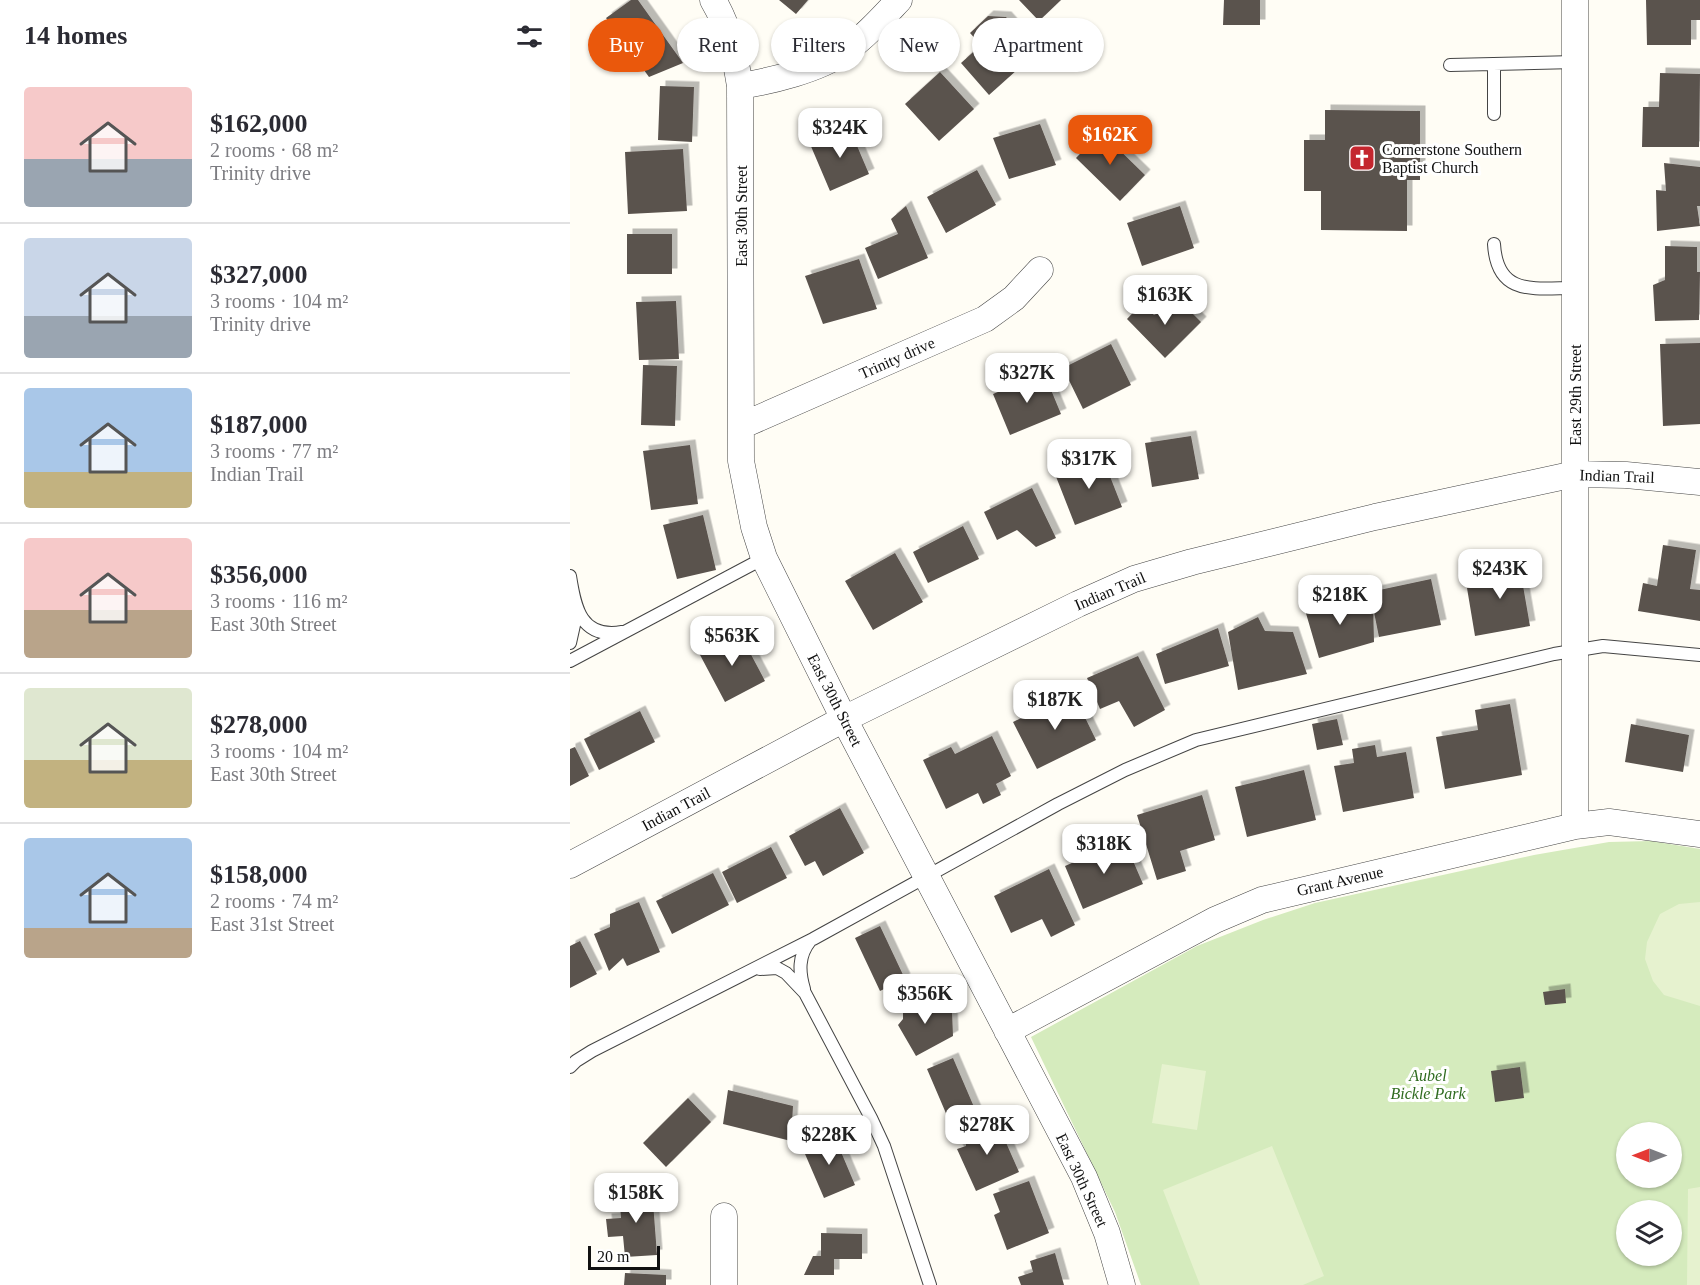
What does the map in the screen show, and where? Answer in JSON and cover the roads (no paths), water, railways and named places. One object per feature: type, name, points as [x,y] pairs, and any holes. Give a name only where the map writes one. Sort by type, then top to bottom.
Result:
[{"type":"street","name":"East 30th Street","points":[[713,0],[727,28],[735,55],[740,86],[741,461],[747,496],[764,558],[844,719],[1084,1177],[1107,1233],[1122,1285]]},
{"type":"street","points":[[740,86],[771,81],[843,53],[861,39],[899,0]]},
{"type":"street","name":"East 29th Street","points":[[1575,0],[1575,826]]},
{"type":"street","name":"Trinity drive","points":[[741,426],[985,320],[1014,298],[1040,270]]},
{"type":"street","name":"Indian Trail","points":[[570,865],[844,719],[1067,609],[1134,579],[1192,562],[1375,517],[1575,474],[1626,475],[1700,482]]},
{"type":"street","name":"Grant Avenue","points":[[1007,1031],[1204,925],[1262,900],[1575,826],[1609,822],[1700,834]]},
{"type":"street","points":[[724,1216],[724,1285]]},
{"type":"lane","points":[[1450,65],[1575,62]]},
{"type":"lane","points":[[1494,64],[1494,114]]},
{"type":"lane","points":[[1494,244],[1495,257],[1500,269],[1507,279],[1518,286],[1575,288]]},
{"type":"lane","points":[[570,661],[764,558]]},
{"type":"lane","points":[[570,577],[575,606],[588,625],[603,632],[628,631]]},
{"type":"lane","points":[[570,577],[574,625],[570,643]]},
{"type":"lane","points":[[570,1066],[592,1051],[813,939],[1125,770],[1196,740],[1604,646],[1700,656]]},
{"type":"lane","points":[[813,939],[804,950],[800,963],[801,978],[806,993],[884,1146],[930,1285]]},
{"type":"lane","points":[[744,974],[761,968],[777,968],[793,979],[806,993]]},
{"type":"place","name":"Cornerstone Southern Baptist Church","points":[[1362,158]]},
{"type":"park label","name":"Aubel Bickle Park","points":[[1428,1084]]}]
